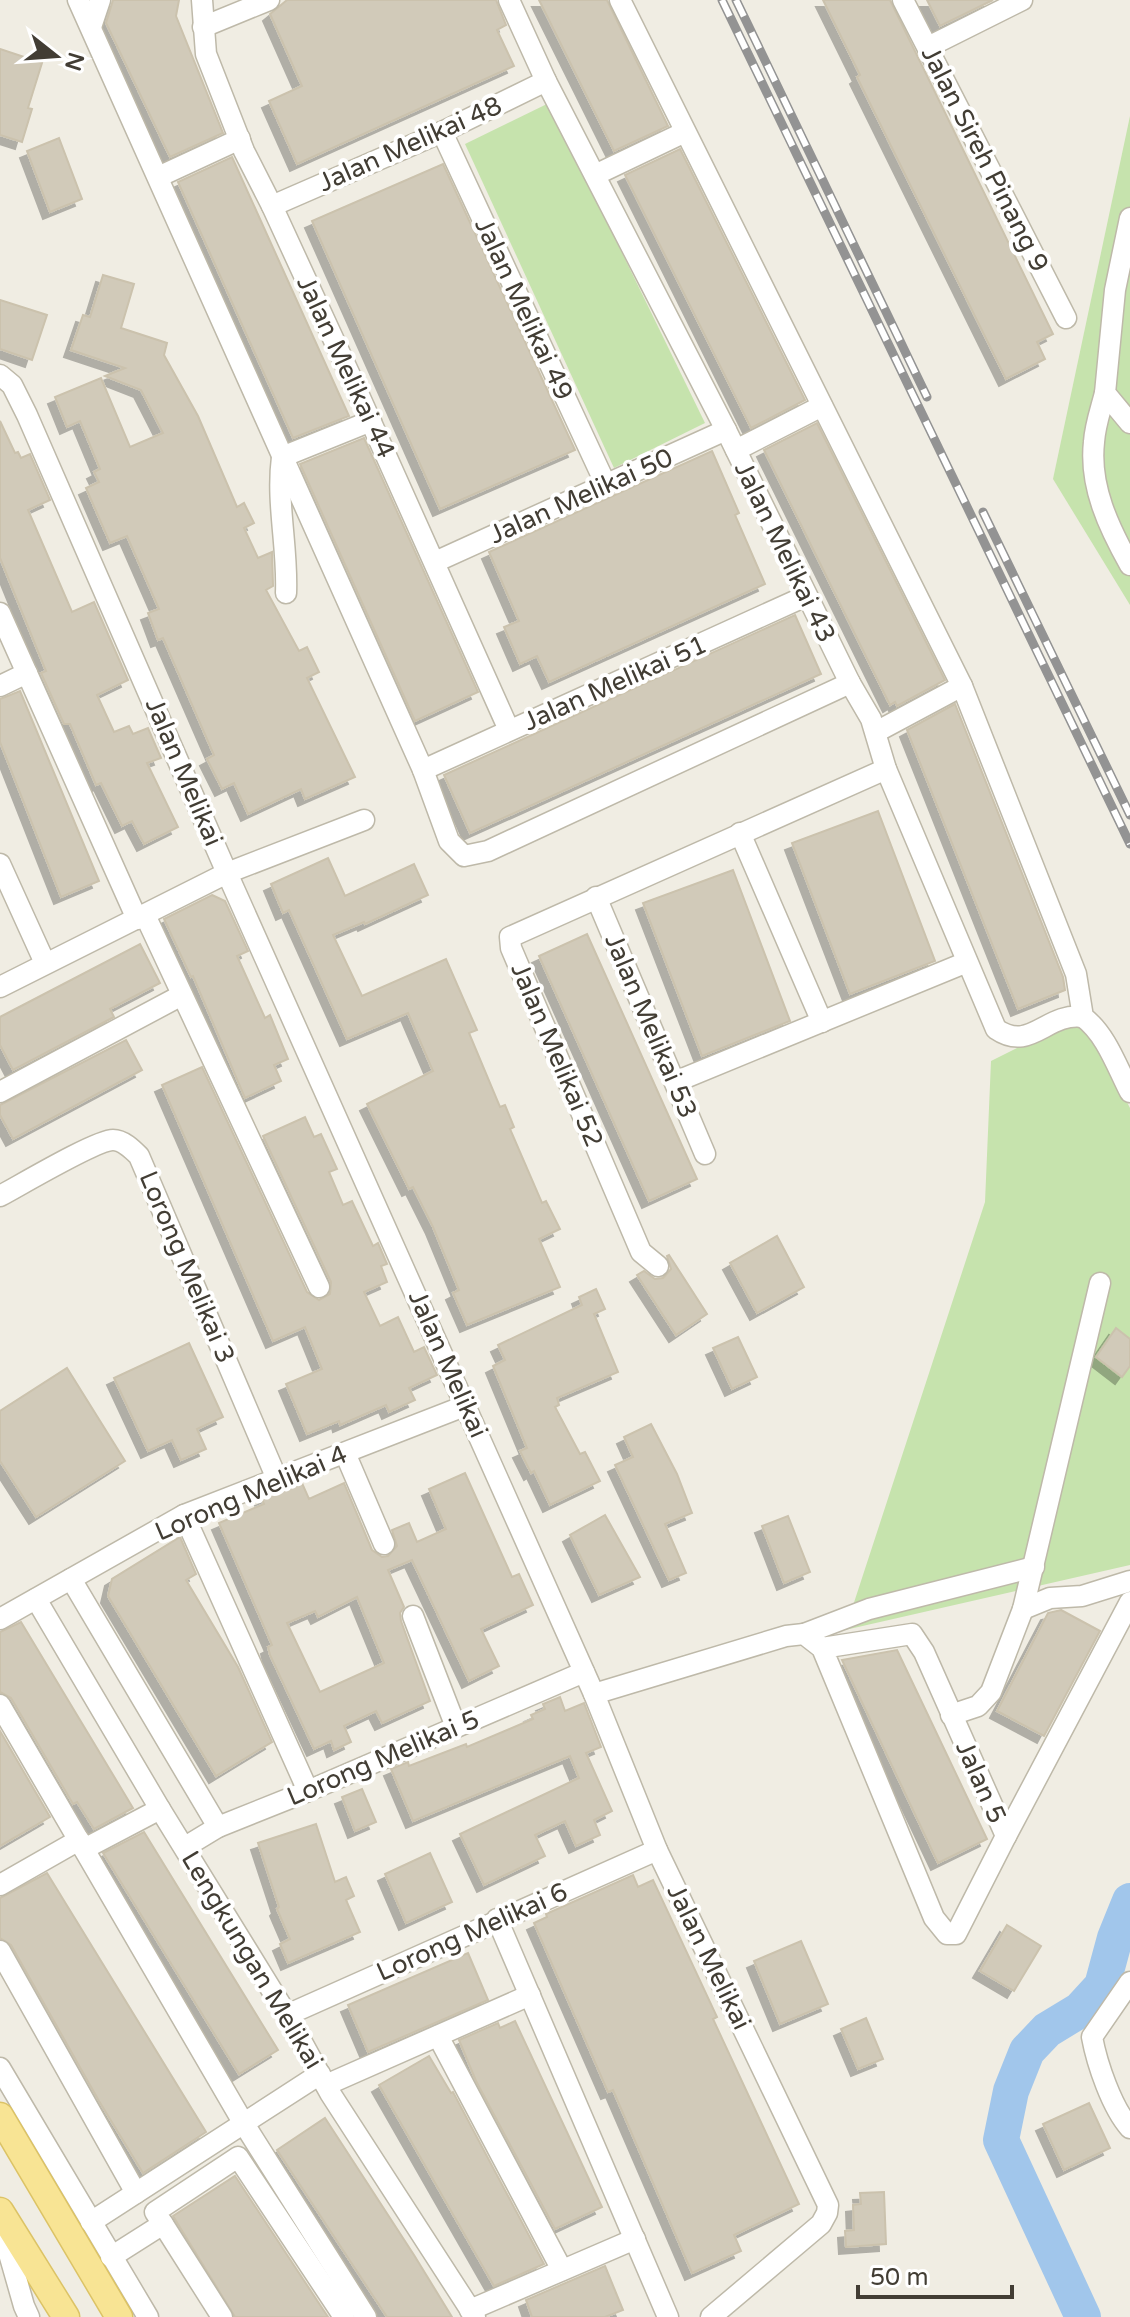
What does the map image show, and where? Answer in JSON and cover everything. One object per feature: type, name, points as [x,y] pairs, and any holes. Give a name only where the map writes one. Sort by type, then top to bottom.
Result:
[{"type":"main road","points":[[0,2116],[119,2317]]},
{"type":"main road","points":[[0,2211],[66,2317]]},
{"type":"street","points":[[78,0],[423,770],[449,841],[464,856],[488,851],[850,683]]},
{"type":"street","points":[[91,27],[100,0]]},
{"type":"street","name":"Jalan Melikai 44","points":[[202,0],[206,54],[240,139],[371,421],[509,730]]},
{"type":"street","points":[[203,27],[269,0]]},
{"type":"street","name":"Jalan Melikai 43","points":[[509,0],[546,81],[726,430],[876,732],[886,769],[996,1029],[1010,1039],[1023,1038],[1070,1016],[1083,1017]]},
{"type":"street","points":[[620,0],[962,686],[1076,974],[1083,1017],[1092,1024],[1130,1092]]},
{"type":"street","name":"Jalan Sireh Pinang 9","points":[[903,0],[1066,318]]},
{"type":"street","points":[[928,47],[1022,0]]},
{"type":"street","name":"Jalan Melikai 48","points":[[272,206],[442,132],[546,81]]},
{"type":"street","name":"Jalan Melikai 49","points":[[442,132],[606,485]]},
{"type":"street","points":[[595,175],[685,132]]},
{"type":"street","points":[[158,177],[240,139]]},
{"type":"street","points":[[1130,218],[1115,290],[1105,393],[1093,443],[1097,492],[1112,534],[1130,565]]},
{"type":"street","name":"Jalan Melikai","points":[[0,375],[12,385],[27,415],[227,873],[594,1694],[657,1850],[828,2205],[821,2224],[711,2317]]},
{"type":"street","points":[[1105,393],[1130,423]]},
{"type":"street","points":[[736,450],[822,406]]},
{"type":"street","points":[[283,456],[371,421]]},
{"type":"street","name":"Jalan Melikai 50","points":[[435,562],[726,430]]},
{"type":"street","points":[[283,456],[279,485],[287,565],[286,593]]},
{"type":"street","name":"Jalan Melikai 51","points":[[423,770],[806,596]]},
{"type":"street","points":[[0,613],[141,917],[182,995],[319,1287]]},
{"type":"street","points":[[0,686],[27,673]]},
{"type":"street","points":[[876,732],[962,686]]},
{"type":"street","name":"Jalan Melikai 52","points":[[658,1266],[641,1252],[511,948],[510,937],[886,769]]},
{"type":"street","points":[[0,987],[227,873],[364,820]]},
{"type":"street","points":[[740,833],[822,1022]]},
{"type":"street","points":[[0,864],[45,963]]},
{"type":"street","name":"Jalan Melikai 53","points":[[596,897],[705,1154]]},
{"type":"street","points":[[675,1082],[967,962]]},
{"type":"street","points":[[0,1092],[182,995]]},
{"type":"street","name":"Lorong Melikai 3","points":[[0,1196],[95,1145],[113,1140],[127,1145],[139,1156],[277,1479]]},
{"type":"street","points":[[951,1715],[978,1706],[991,1692],[1023,1609],[1100,1283]]},
{"type":"street","name":"Lorong Melikai 4","points":[[0,1619],[184,1515],[467,1405]]},
{"type":"street","points":[[345,1453],[384,1544]]},
{"type":"street","points":[[184,1515],[308,1791]]},
{"type":"street","points":[[594,1694],[786,1636],[804,1634],[869,1609],[1034,1567]]},
{"type":"street","points":[[71,1579],[218,1827]]},
{"type":"street","points":[[1023,1609],[1050,1598],[1082,1596],[1130,1581]]},
{"type":"street","name":"Lengkungan Melikai","points":[[36,1599],[323,2080],[472,2313]]},
{"type":"street","points":[[1006,1836],[1130,1602]]},
{"type":"street","points":[[413,1616],[456,1727]]},
{"type":"street","points":[[804,1634],[822,1648]]},
{"type":"street","name":"Jalan 5","points":[[912,1634],[924,1652],[951,1715],[1006,1836],[956,1934],[947,1934],[934,1918],[822,1648],[912,1634]]},
{"type":"street","name":"Lorong Melikai 5","points":[[185,1847],[218,1827],[584,1672]]},
{"type":"street","points":[[0,1705],[244,2124],[366,2317]]},
{"type":"street","points":[[0,1885],[160,1809]]},
{"type":"street","name":"Lorong Melikai 6","points":[[287,2015],[657,1850]]},
{"type":"street","points":[[497,1919],[668,2317]]},
{"type":"street","points":[[0,1951],[136,2193]]},
{"type":"street","points":[[1130,1982],[1092,2037],[1120,2117],[1130,2128]]},
{"type":"street","points":[[91,2222],[244,2124],[323,2080],[438,2036],[530,1995]]},
{"type":"street","points":[[438,2036],[562,2270]]},
{"type":"street","points":[[0,2068],[148,2317]]},
{"type":"street","points":[[222,2317],[155,2212],[238,2157],[344,2317]]},
{"type":"street","points":[[0,2221],[29,2317]]},
{"type":"street","points":[[111,2257],[163,2224]]},
{"type":"street","points":[[472,2313],[635,2239]]},
{"type":"green space","points":[[549,103],[705,423],[614,468],[465,144]]},
{"type":"green space","points":[[1130,116],[1130,605],[1053,479]]},
{"type":"green space","points":[[1075,1024],[1093,1036],[1130,1108],[1130,1565],[845,1630],[985,1202],[991,1061]]},
{"type":"building","points":[[113,0],[179,0],[176,16],[223,133],[170,157],[106,23]]},
{"type":"building","points":[[287,0],[496,0],[506,25],[497,30],[514,66],[297,164],[269,101],[302,86],[270,14]]},
{"type":"building","points":[[539,0],[607,0],[668,126],[614,151]]},
{"type":"building","points":[[823,0],[890,0],[1053,334],[1037,342],[1045,359],[1006,379],[857,77],[860,75]]},
{"type":"building","points":[[927,0],[993,0],[940,26]]},
{"type":"building","points":[[0,49],[42,63],[28,108],[32,109],[22,142],[0,135]]},
{"type":"building","points":[[59,138],[82,199],[50,212],[27,151]]},
{"type":"building","points":[[680,149],[805,400],[751,428],[625,175]]},
{"type":"building","points":[[232,157],[349,416],[293,438],[178,182]]},
{"type":"building","points":[[443,164],[575,450],[440,509],[312,221]]},
{"type":"building","points":[[103,275],[134,284],[121,328],[167,343],[164,355],[198,416],[237,507],[244,503],[254,523],[244,528],[258,558],[272,552],[273,586],[266,590],[299,651],[307,647],[319,672],[307,678],[355,777],[305,799],[301,789],[248,814],[234,783],[222,789],[207,759],[214,755],[163,638],[158,640],[148,613],[159,609],[127,536],[110,543],[86,488],[99,482],[94,472],[100,469],[80,421],[67,427],[55,397],[101,378],[130,447],[163,433],[141,390],[105,376],[125,368],[71,350],[83,315],[90,317]]},
{"type":"building","points":[[0,300],[47,315],[32,360],[0,349]]},
{"type":"building","points":[[0,421],[15,453],[18,452],[21,458],[30,454],[50,500],[28,510],[72,612],[94,602],[128,680],[97,695],[114,732],[129,726],[133,734],[148,728],[161,758],[147,763],[178,827],[144,844],[132,821],[122,826],[101,783],[96,785],[70,724],[64,724],[41,673],[46,671],[0,558]]},
{"type":"building","points":[[817,423],[945,680],[897,706],[895,702],[890,705],[764,450]]},
{"type":"building","points":[[364,438],[478,692],[415,721],[300,464]]},
{"type":"building","points":[[712,451],[765,584],[549,682],[537,656],[520,664],[504,627],[519,621],[489,552]]},
{"type":"building","points":[[795,615],[821,674],[470,833],[444,775]]},
{"type":"building","points":[[20,691],[99,881],[61,897],[0,742],[0,699]]},
{"type":"building","points":[[955,704],[1063,977],[1065,990],[1018,1009],[907,730]]},
{"type":"building","points":[[878,811],[935,961],[850,994],[792,843]]},
{"type":"building","points":[[328,858],[345,896],[414,864],[428,895],[333,935],[362,996],[446,959],[477,1030],[469,1033],[500,1107],[505,1105],[514,1127],[510,1129],[542,1203],[546,1201],[560,1229],[539,1239],[560,1287],[467,1325],[453,1293],[459,1290],[433,1227],[413,1187],[409,1189],[367,1104],[433,1071],[408,1013],[347,1039],[289,910],[283,913],[271,884]]},
{"type":"building","points":[[733,870],[790,1021],[702,1056],[643,903]]},
{"type":"building","points":[[212,895],[225,901],[248,951],[237,956],[265,1018],[270,1015],[288,1059],[274,1065],[281,1081],[245,1098],[193,976],[164,919]]},
{"type":"building","points":[[587,934],[697,1179],[649,1201],[539,956]]},
{"type":"building","points":[[140,944],[160,983],[110,1009],[114,1017],[13,1070],[0,1045],[0,1017]]},
{"type":"building","points":[[126,1040],[142,1070],[13,1139],[0,1115],[0,1105]]},
{"type":"building","points":[[202,1067],[307,1292],[319,1300],[330,1294],[331,1282],[263,1136],[305,1117],[314,1137],[321,1134],[337,1169],[329,1172],[343,1205],[352,1201],[373,1246],[378,1243],[387,1264],[381,1266],[387,1282],[364,1292],[380,1326],[398,1317],[414,1352],[424,1347],[437,1375],[409,1388],[415,1400],[389,1412],[386,1405],[340,1425],[339,1421],[307,1434],[286,1384],[322,1369],[305,1327],[273,1341],[162,1085]]},
{"type":"building","points":[[777,1236],[804,1287],[757,1313],[730,1263]]},
{"type":"building","points":[[669,1255],[707,1314],[676,1335],[637,1275],[644,1271],[655,1279],[663,1278],[671,1269]]},
{"type":"building","points":[[596,1289],[605,1309],[594,1314],[618,1372],[557,1398],[559,1405],[555,1407],[580,1454],[585,1452],[600,1481],[550,1505],[534,1471],[531,1473],[520,1451],[527,1448],[493,1366],[505,1360],[498,1345],[582,1305],[579,1297]]},
{"type":"building","points":[[1116,1328],[1130,1339],[1130,1366],[1122,1377],[1096,1357]]},
{"type":"building","points":[[738,1337],[757,1377],[732,1389],[713,1348]]},
{"type":"building","points":[[189,1343],[223,1417],[197,1429],[206,1449],[181,1460],[172,1440],[148,1451],[114,1378]]},
{"type":"building","points":[[67,1368],[125,1461],[36,1517],[0,1461],[0,1411]]},
{"type":"building","points":[[651,1424],[677,1474],[692,1513],[665,1524],[686,1573],[669,1580],[615,1465],[633,1457],[624,1437]]},
{"type":"building","points":[[465,1473],[512,1577],[519,1574],[533,1605],[481,1629],[499,1666],[469,1681],[412,1560],[388,1570],[404,1607],[400,1613],[401,1621],[430,1701],[382,1723],[376,1711],[344,1726],[351,1742],[334,1750],[331,1741],[314,1749],[270,1655],[268,1647],[272,1645],[219,1523],[264,1504],[262,1499],[302,1483],[309,1499],[344,1483],[372,1550],[382,1557],[388,1556],[397,1546],[392,1530],[409,1523],[417,1542],[446,1529],[429,1489]],"holes":[[[357,1597],[384,1663],[320,1692],[287,1623],[315,1611],[318,1617]]]},
{"type":"building","points":[[605,1515],[640,1577],[599,1595],[570,1535]]},
{"type":"building","points":[[788,1516],[810,1572],[784,1583],[762,1526]]},
{"type":"building","points":[[180,1537],[196,1574],[186,1580],[238,1667],[272,1742],[216,1776],[108,1596],[112,1579]]},
{"type":"building","points":[[1061,1610],[1100,1631],[1044,1736],[997,1711],[1048,1613]]},
{"type":"building","points":[[21,1622],[133,1808],[94,1829],[77,1802],[73,1804],[11,1698],[0,1692],[0,1632]]},
{"type":"building","points":[[897,1650],[987,1839],[938,1863],[842,1660]]},
{"type":"building","points":[[560,1697],[565,1711],[584,1703],[601,1747],[586,1753],[612,1811],[594,1820],[600,1835],[576,1846],[565,1821],[535,1835],[545,1856],[484,1885],[460,1834],[579,1778],[570,1756],[413,1821],[391,1769],[408,1762],[409,1766],[466,1744],[467,1747],[533,1719],[531,1715],[545,1709],[543,1704]]},
{"type":"building","points":[[0,1731],[50,1817],[0,1846]]},
{"type":"building","points":[[362,1789],[376,1822],[355,1831],[342,1797]]},
{"type":"building","points":[[316,1824],[335,1882],[346,1877],[354,1896],[346,1900],[360,1932],[288,1963],[280,1944],[290,1939],[277,1909],[279,1907],[258,1843]]},
{"type":"building","points":[[144,1832],[278,2050],[239,2074],[103,1853]]},
{"type":"building","points":[[430,1853],[452,1902],[406,1923],[385,1874]]},
{"type":"building","points":[[47,1873],[206,2132],[143,2173],[11,1945],[0,1938],[0,1898]]},
{"type":"building","points":[[633,1875],[638,1887],[653,1880],[717,2017],[713,2019],[799,2204],[734,2235],[741,2251],[692,2273],[613,2090],[608,2092],[534,1923],[547,1917],[546,1914]]},
{"type":"building","points":[[1007,1925],[1041,1946],[1014,1991],[980,1971]]},
{"type":"building","points":[[801,1941],[828,2004],[780,2024],[754,1961]]},
{"type":"building","points":[[468,1953],[488,2000],[368,2052],[348,2005]]},
{"type":"building","points":[[866,2018],[883,2059],[858,2069],[841,2029]]},
{"type":"building","points":[[515,2021],[602,2207],[555,2229],[476,2081],[459,2040],[498,2023],[500,2028]]},
{"type":"building","points":[[429,2056],[453,2092],[544,2264],[494,2286],[379,2085]]},
{"type":"building","points":[[1089,2103],[1110,2148],[1064,2170],[1043,2124]]},
{"type":"building","points":[[325,2118],[452,2317],[387,2317],[277,2150]]},
{"type":"building","points":[[235,2176],[328,2317],[235,2317],[173,2216]]},
{"type":"building","points":[[884,2192],[886,2244],[846,2247],[845,2231],[854,2230],[853,2205],[861,2204],[860,2193]]},
{"type":"building","points":[[605,2266],[623,2310],[605,2317],[532,2317],[526,2300]]},
{"type":"waterway","points":[[1083,2317],[1001,2140],[1011,2091],[1027,2051],[1047,2030],[1080,2010],[1102,1986],[1115,1938],[1130,1901]]},
{"type":"railway","points":[[722,0],[1130,844]]},
{"type":"railway","points":[[736,0],[927,397]]},
{"type":"railway","points":[[983,512],[1130,815]]}]
